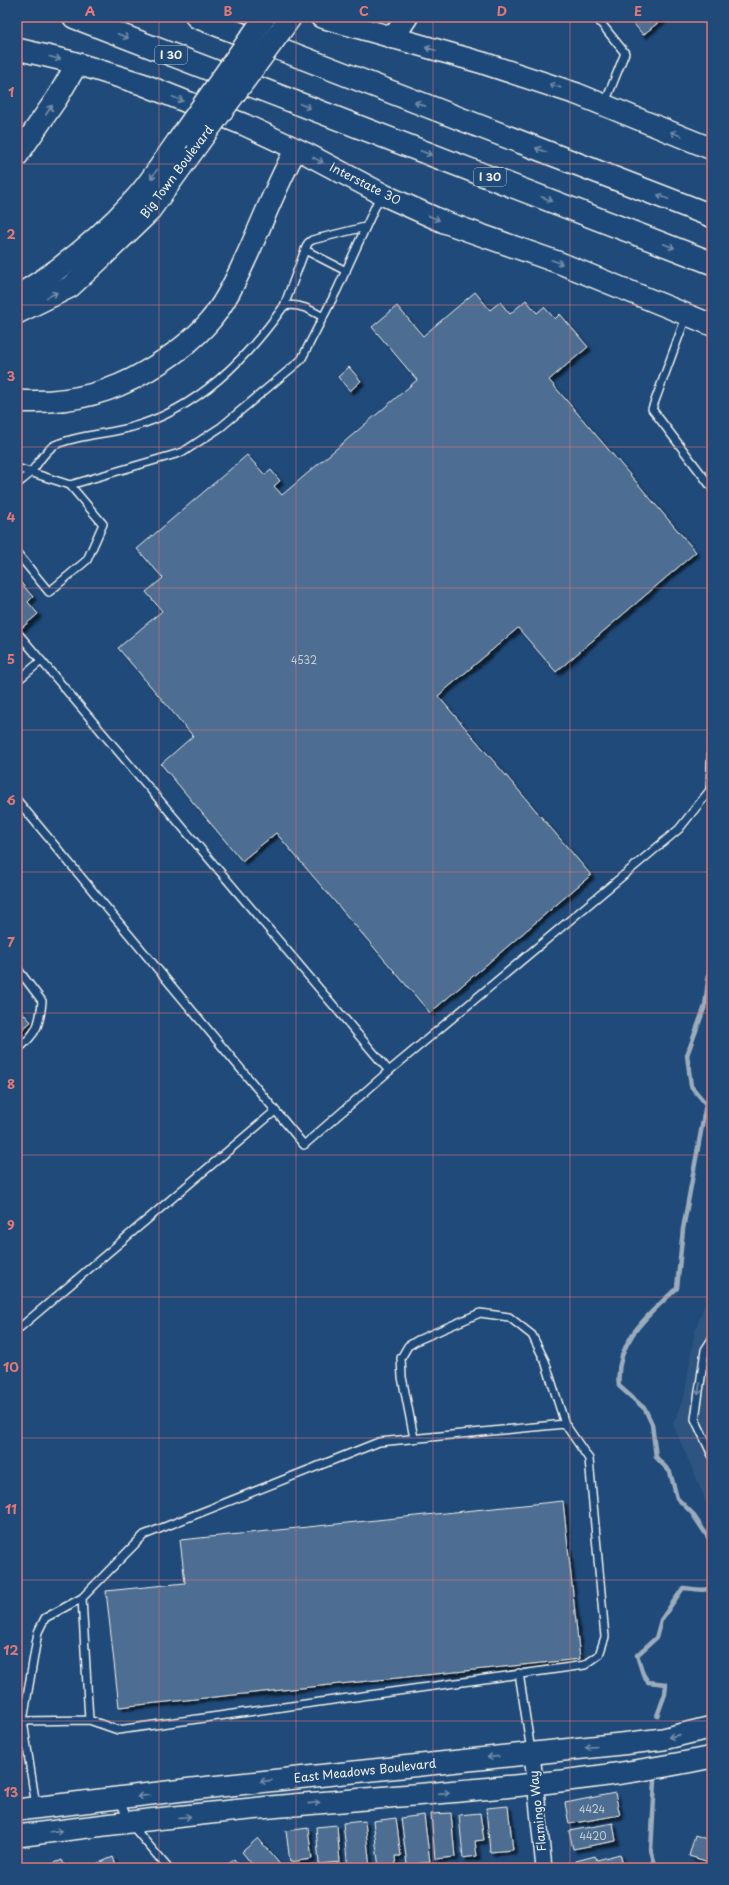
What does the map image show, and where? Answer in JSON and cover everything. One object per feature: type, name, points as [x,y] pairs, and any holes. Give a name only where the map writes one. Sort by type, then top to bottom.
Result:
[{"type":"highway","name":"I 30","points":[[74,17],[712,263]]},
{"type":"highway","points":[[197,17],[712,216]]},
{"type":"main road","name":"Big Town Boulevard","points":[[17,296],[46,280],[90,245],[136,199],[265,17]]},
{"type":"main road","name":"Big Town Boulevard","points":[[17,313],[70,287],[148,213],[291,17]]},
{"type":"main road","points":[[321,17],[483,63],[577,94],[712,149]]},
{"type":"main road","points":[[393,38],[407,17]]},
{"type":"main road","name":"Interstate 30","points":[[17,48],[77,64],[142,84],[245,125],[296,149],[381,194],[444,222],[560,263],[712,325]]},
{"type":"main road","points":[[17,156],[57,98],[77,64]]},
{"type":"main road","points":[[22,399],[59,402],[97,394],[135,378],[167,360],[191,342],[210,321],[236,279],[266,215],[276,187],[296,149]]},
{"type":"main road","name":"East Meadows Boulevard","points":[[27,1809],[192,1789],[662,1738],[712,1727]]},
{"type":"main road","points":[[17,1836],[128,1822],[340,1801],[536,1785],[661,1768],[712,1757]]},
{"type":"street","name":"Flamingo Way","points":[[532,1753],[544,1868]]},
{"type":"lane","points":[[596,17],[625,53],[604,105]]},
{"type":"lane","points":[[70,485],[183,452],[221,427],[301,360],[337,290],[381,194]]},
{"type":"lane","points":[[17,484],[31,473],[38,462],[54,446],[80,438],[134,427],[164,416],[189,402],[212,386],[232,367],[262,334],[284,306],[308,243],[312,240],[365,228]]},
{"type":"lane","points":[[305,250],[346,271]]},
{"type":"lane","points":[[284,306],[292,304],[303,307],[323,317]]},
{"type":"lane","points":[[687,314],[652,409],[712,488]]},
{"type":"lane","points":[[17,468],[70,485],[103,524],[87,560],[49,592],[17,553]]},
{"type":"lane","points":[[17,632],[389,1071]]},
{"type":"lane","points":[[17,681],[41,661]]},
{"type":"lane","points":[[17,800],[304,1145],[389,1071],[679,829],[710,790],[712,743]]},
{"type":"lane","points":[[17,968],[42,1001],[40,1022],[32,1038],[17,1050]]},
{"type":"lane","points":[[17,1330],[275,1111]]},
{"type":"lane","points":[[20,1721],[89,1720],[118,1730],[585,1665],[599,1655],[604,1637],[589,1459],[565,1424],[545,1361],[532,1335],[509,1317],[480,1313],[418,1340],[408,1346],[401,1358],[402,1377],[414,1438]]},
{"type":"lane","points":[[712,1339],[705,1350],[695,1419],[712,1455]]},
{"type":"lane","points":[[27,1809],[20,1721],[38,1632],[45,1618],[82,1598],[144,1535],[378,1442],[565,1424]]},
{"type":"lane","points":[[82,1598],[89,1720]]},
{"type":"lane","points":[[520,1674],[532,1753]]},
{"type":"lane","points":[[119,1799],[128,1822],[168,1868]]},
{"type":"shaded area","points":[[712,1259],[712,1523],[708,1506],[673,1424],[685,1393],[694,1334],[704,1306]]},
{"type":"building","points":[[635,17],[665,17],[643,35],[631,20]]},
{"type":"building","points":[[475,292],[490,310],[500,302],[510,314],[526,300],[537,313],[544,307],[555,319],[560,314],[588,347],[549,380],[696,552],[556,672],[518,628],[438,696],[591,875],[430,1013],[276,833],[242,861],[161,764],[193,736],[118,648],[162,611],[146,592],[163,578],[137,549],[247,455],[265,475],[271,470],[280,481],[274,486],[282,495],[417,380],[372,327],[397,306],[423,336]]},
{"type":"building","points":[[349,367],[361,381],[350,391],[338,377]]},
{"type":"building","points":[[17,578],[33,597],[28,602],[38,614],[17,632]]},
{"type":"building","points":[[17,1006],[31,1022],[17,1034]]},
{"type":"building","points":[[563,1501],[580,1659],[119,1707],[106,1591],[185,1583],[180,1540]]},
{"type":"building","points":[[615,1793],[620,1815],[569,1824],[565,1803]]},
{"type":"building","points":[[508,1806],[513,1850],[490,1852],[486,1808]]},
{"type":"building","points":[[451,1813],[455,1857],[435,1859],[431,1814]]},
{"type":"building","points":[[480,1813],[484,1840],[475,1841],[477,1856],[463,1858],[459,1815]]},
{"type":"building","points":[[424,1815],[430,1862],[407,1865],[401,1818]]},
{"type":"building","points":[[396,1818],[401,1856],[395,1856],[396,1866],[379,1868],[373,1821]]},
{"type":"building","points":[[365,1821],[370,1868],[348,1868],[343,1823]]},
{"type":"building","points":[[613,1823],[616,1841],[573,1849],[569,1831]]},
{"type":"building","points":[[337,1825],[340,1862],[319,1864],[316,1827]]},
{"type":"building","points":[[308,1828],[312,1859],[290,1862],[286,1831]]},
{"type":"building","points":[[695,1835],[712,1841],[712,1863],[689,1856]]},
{"type":"building","points":[[258,1838],[283,1868],[255,1868],[242,1852]]},
{"type":"building","points":[[620,1854],[624,1868],[578,1868],[576,1861],[595,1856],[597,1860]]},
{"type":"building","points":[[113,1857],[117,1868],[87,1868]]},
{"type":"building","points":[[234,1859],[241,1868],[223,1868]]},
{"type":"building","points":[[62,1860],[66,1868],[42,1868]]},
{"type":"waterway","points":[[712,949],[705,1006],[687,1055],[691,1086],[706,1104],[683,1229],[677,1288],[645,1319],[635,1331],[622,1356],[619,1370],[619,1386],[645,1409],[652,1424],[656,1457],[670,1472],[677,1498],[692,1513],[712,1543]]},
{"type":"waterway","points":[[657,1716],[665,1694],[666,1684],[648,1682],[643,1674],[637,1655],[656,1638],[661,1620],[683,1588],[702,1590],[712,1586]]},
{"type":"waterway","points":[[655,1781],[651,1850],[656,1868]]}]
